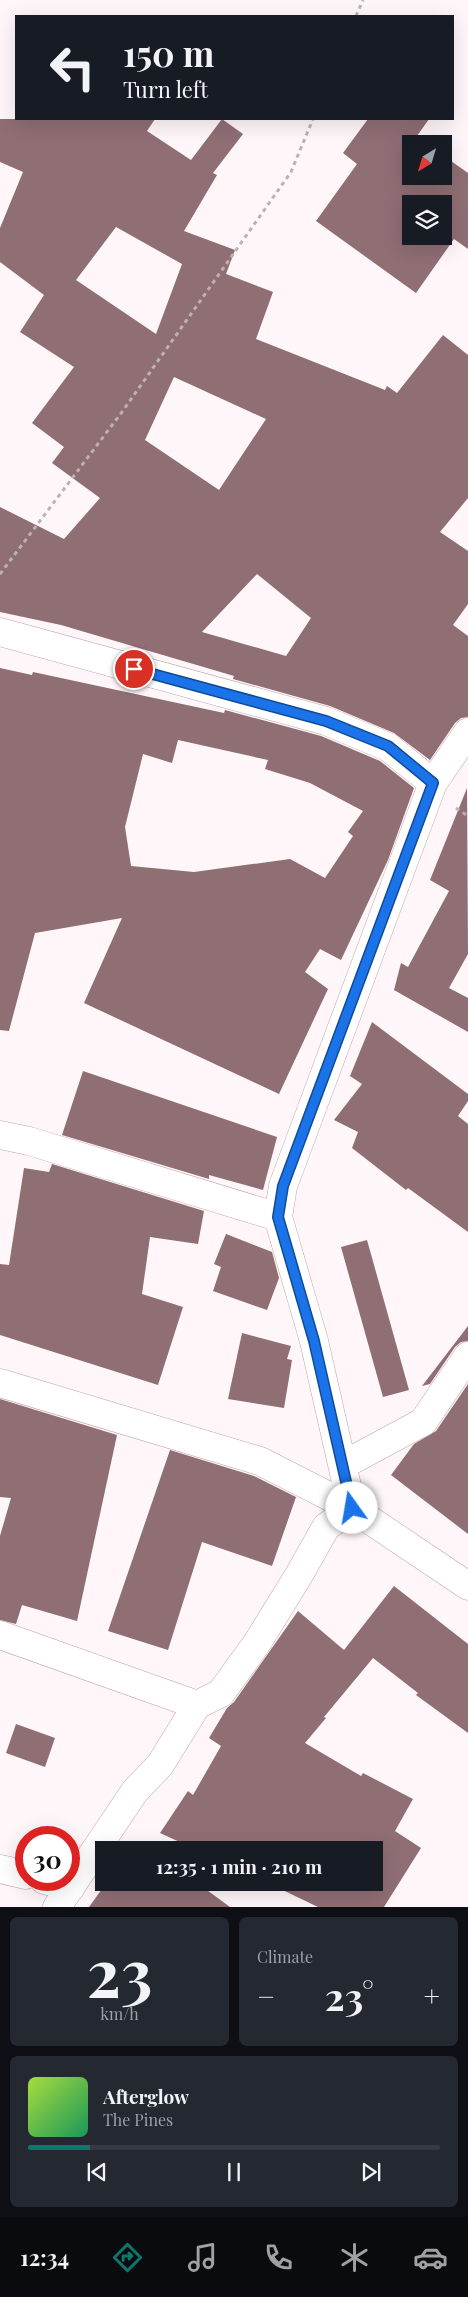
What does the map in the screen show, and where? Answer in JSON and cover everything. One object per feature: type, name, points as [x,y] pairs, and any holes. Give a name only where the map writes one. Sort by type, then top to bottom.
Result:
[{"type":"street","points":[[0,632],[326,721],[388,746],[433,783]]},
{"type":"street","points":[[352,1508],[314,1341],[278,1217],[283,1186],[433,783],[468,732]]},
{"type":"street","points":[[0,1135],[29,1141],[278,1217]]},
{"type":"street","points":[[343,1465],[423,1422],[468,1356]]},
{"type":"street","points":[[0,1383],[260,1460],[352,1508],[468,1586]]},
{"type":"street","points":[[64,1897],[135,1791],[160,1766],[196,1705],[221,1693],[257,1643],[326,1527],[352,1508]]},
{"type":"street","points":[[0,1635],[26,1642],[196,1705]]},
{"type":"street","points":[[0,1869],[15,1873]]},
{"type":"path","points":[[356,15],[363,0]]},
{"type":"path","points":[[0,574],[122,412],[291,172],[313,120]]},
{"type":"building","points":[[0,119],[154,120],[147,131],[191,160],[221,120],[223,120],[243,134],[213,173],[217,175],[184,231],[235,250],[226,274],[273,292],[256,339],[385,390],[387,386],[397,393],[443,335],[468,355],[468,498],[440,532],[468,551],[468,604],[453,625],[468,636],[468,717],[461,718],[455,723],[430,760],[394,733],[330,706],[233,679],[234,676],[61,625],[0,612],[0,507],[64,539],[100,498],[52,463],[64,447],[32,423],[74,367],[20,332],[44,295],[0,262],[0,228],[23,172],[0,162]],"holes":[[[116,227],[182,264],[156,334],[76,280]],[[174,377],[266,419],[219,490],[145,440]],[[257,574],[311,618],[286,656],[202,632]]]},
{"type":"building","points":[[367,120],[428,120],[418,135],[402,135],[402,185],[452,185],[452,162],[468,173],[468,249],[454,239],[452,242],[452,195],[402,195],[402,245],[450,245],[416,293],[316,221],[357,164],[343,153]]},
{"type":"building","points":[[0,668],[32,675],[33,672],[224,713],[225,710],[321,736],[380,761],[414,788],[388,860],[341,960],[320,949],[305,972],[328,989],[279,1094],[84,1003],[122,918],[35,933],[9,1031],[0,1030]],"holes":[[[178,740],[268,760],[265,769],[310,783],[363,811],[348,832],[353,836],[325,878],[290,859],[194,872],[131,866],[125,827],[143,754],[172,763]]]},
{"type":"building","points":[[467,788],[468,954],[449,988],[468,998],[468,1032],[394,990],[401,963],[408,967],[449,891],[430,880]]},
{"type":"building","points":[[372,1022],[468,1094],[468,1101],[458,1116],[468,1124],[468,1232],[408,1188],[406,1190],[352,1148],[358,1132],[334,1120],[362,1084],[350,1076]]},
{"type":"building","points":[[83,1071],[277,1137],[263,1190],[209,1175],[209,1179],[62,1135]]},
{"type":"building","points":[[52,1164],[204,1211],[198,1244],[150,1237],[142,1294],[183,1307],[158,1385],[0,1335],[0,1264],[9,1265],[24,1168],[49,1172]]},
{"type":"building","points":[[226,1234],[272,1252],[279,1278],[267,1310],[213,1291],[221,1267],[214,1264]]},
{"type":"building","points":[[367,1240],[409,1390],[383,1397],[341,1247]]},
{"type":"building","points":[[468,1326],[468,1341],[461,1342],[455,1347],[430,1384],[422,1386]]},
{"type":"building","points":[[242,1333],[291,1346],[287,1359],[292,1360],[284,1408],[228,1399]]},
{"type":"building","points":[[468,1384],[468,1534],[391,1475],[414,1444],[436,1431]]},
{"type":"building","points":[[0,1399],[117,1435],[77,1621],[22,1605],[16,1624],[0,1620],[0,1536],[11,1498],[0,1497]]},
{"type":"building","points":[[170,1450],[254,1476],[296,1497],[272,1566],[202,1542],[168,1650],[108,1631]]},
{"type":"building","points":[[394,1586],[468,1644],[468,1733],[416,1695],[418,1693],[373,1658],[305,1743],[361,1776],[363,1773],[413,1799],[395,1831],[421,1848],[384,1907],[318,1907],[285,1891],[383,1891],[383,1841],[177,1841],[160,1833],[188,1791],[193,1795],[221,1746],[209,1738],[227,1708],[234,1702],[298,1611],[344,1650]]},
{"type":"building","points":[[16,1724],[55,1738],[45,1767],[6,1753]]},
{"type":"building","points":[[101,1891],[208,1891],[230,1907],[89,1907]]},
{"type":"route","points":[[134,669],[326,721],[388,746],[433,783],[283,1186],[278,1217],[314,1341],[352,1508]]}]
